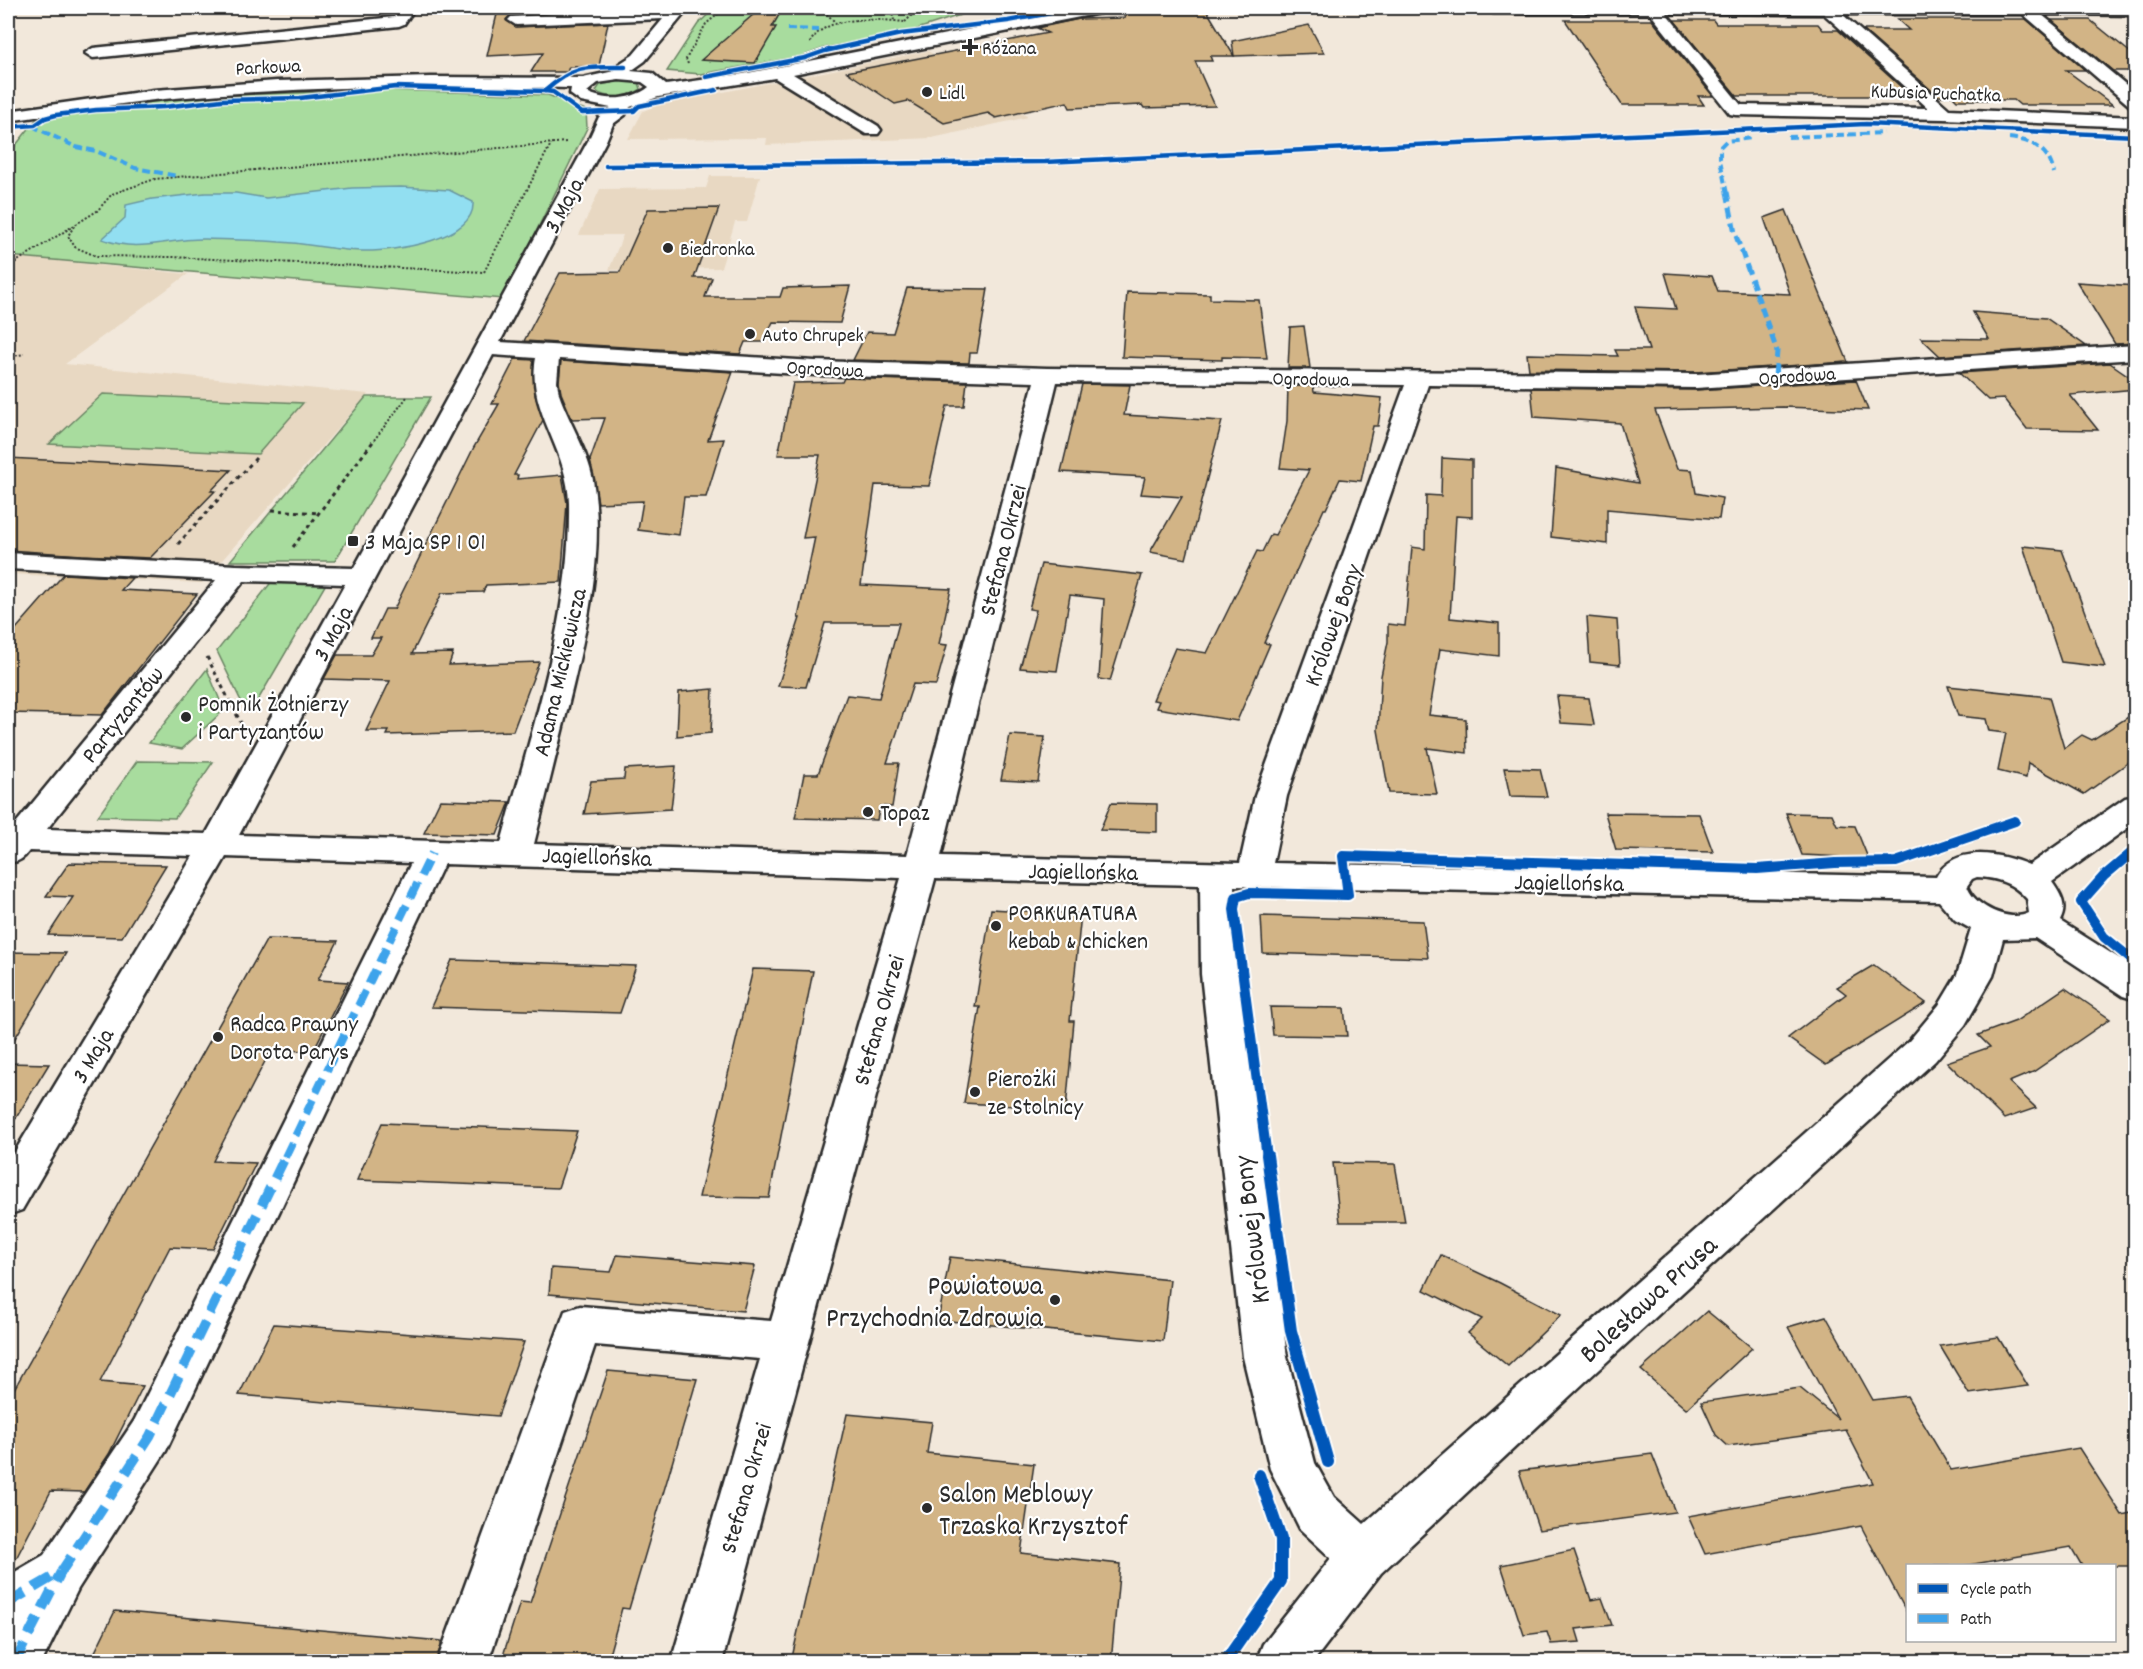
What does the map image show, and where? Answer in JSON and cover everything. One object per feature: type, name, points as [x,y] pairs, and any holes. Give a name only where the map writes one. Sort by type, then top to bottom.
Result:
[{"type":"street","points":[[949,38],[938,30],[995,8]]},
{"type":"street","points":[[677,11],[639,67],[581,87],[582,97],[606,116],[657,88],[698,86],[778,72],[1100,8]]},
{"type":"street","points":[[1493,8],[2136,10]]},
{"type":"street","name":"Kubusia Puchatka","points":[[1654,8],[1736,110],[1944,114],[2136,122]]},
{"type":"street","points":[[1828,9],[1944,114]]},
{"type":"street","points":[[2026,10],[2136,102]]},
{"type":"street","points":[[516,20],[677,11]]},
{"type":"street","points":[[93,53],[403,14]]},
{"type":"street","points":[[639,67],[652,79],[657,88]]},
{"type":"street","points":[[778,72],[872,130]]},
{"type":"street","name":"Parkowa","points":[[16,115],[173,93],[266,87],[464,81],[581,87]]},
{"type":"street","points":[[8,136],[16,115]]},
{"type":"street","name":"3 Maja","points":[[8,1198],[217,846],[486,348],[606,116]]},
{"type":"street","name":"Ogrodowa","points":[[486,348],[815,368],[1047,375],[1696,381],[2136,352]]},
{"type":"street","name":"Adama Mickiewicza","points":[[515,854],[572,632],[580,583],[582,518],[579,476],[575,459],[544,384],[549,351]]},
{"type":"street","name":"Stefana Okrzei","points":[[696,1662],[921,867],[1047,375]]},
{"type":"street","name":"Królowej Bony","points":[[1364,1556],[1317,1513],[1293,1469],[1265,1357],[1219,974],[1236,874],[1258,851],[1271,796],[1419,379]]},
{"type":"street","points":[[8,561],[236,573],[363,576]]},
{"type":"street","name":"Partyzantów","points":[[12,845],[236,573]]},
{"type":"street","points":[[2030,881],[2136,806]]},
{"type":"street","name":"Jagiellońska","points":[[12,845],[217,846],[921,867],[1950,889]]},
{"type":"street","points":[[15,1662],[61,1572],[150,1436],[432,853]]},
{"type":"street","points":[[1974,865],[1993,866],[2013,871],[2030,881],[2042,892],[2048,905],[2047,915],[2039,924],[2025,928],[2008,928],[1971,914],[1956,902],[1950,889],[1951,877],[1955,873],[1974,865]]},
{"type":"street","name":"Bolesława Prusa","points":[[1281,1662],[1364,1556],[1571,1366],[1878,1093],[1922,1051],[1952,1015],[1975,976],[1990,923]]},
{"type":"street","points":[[2039,924],[2136,987]]},
{"type":"street","points":[[462,1662],[580,1325],[787,1342]]},
{"type":"street","points":[[8,1603],[61,1572]]},
{"type":"path","points":[[693,65],[687,64],[686,59],[690,50],[706,24],[725,8]]},
{"type":"path","points":[[821,8],[830,14],[833,22],[838,24]]},
{"type":"path","points":[[883,8],[892,13],[894,20]]},
{"type":"path","points":[[812,47],[810,40],[813,35],[838,24],[871,20],[906,22],[919,8]]},
{"type":"path","points":[[8,267],[97,211],[112,194],[155,179],[551,143],[606,116]]},
{"type":"path","points":[[75,225],[68,236],[75,247],[96,256],[484,272],[551,143]]},
{"type":"path","points":[[8,357],[24,354]]},
{"type":"path","points":[[272,573],[407,397]]},
{"type":"path","points":[[155,568],[256,458]]},
{"type":"path","points":[[272,510],[318,513]]},
{"type":"path","points":[[214,648],[207,657],[246,733]]},
{"type":"shaded area","points":[[928,51],[1028,117],[932,138],[766,145],[767,138],[628,139],[643,111],[659,105]]},
{"type":"shaded area","points":[[710,176],[760,176],[747,222],[735,222],[721,268],[609,270],[623,235],[579,235],[600,189],[706,188]]},
{"type":"shaded area","points":[[8,256],[188,274],[65,364],[368,394],[202,583],[8,574]]},
{"type":"green space","points":[[715,8],[982,8],[914,30],[824,48],[802,56],[701,74],[667,71],[698,24]]},
{"type":"green space","points":[[620,81],[639,83],[641,89],[631,94],[618,96],[606,96],[596,91],[600,85]]},
{"type":"green space","points":[[383,90],[548,95],[586,110],[587,128],[503,299],[8,256],[8,155],[39,116],[174,97]]},
{"type":"green space","points":[[103,394],[303,403],[258,454],[49,444]]},
{"type":"green space","points":[[366,397],[431,397],[335,561],[230,561]]},
{"type":"green space","points":[[273,580],[327,582],[255,705],[241,701],[217,651]]},
{"type":"green space","points":[[207,669],[224,710],[182,749],[149,743]]},
{"type":"green space","points":[[137,761],[213,762],[175,818],[98,816]]},
{"type":"water","points":[[401,187],[449,190],[473,202],[470,215],[461,226],[448,234],[431,241],[395,249],[355,251],[270,241],[206,239],[129,245],[102,239],[125,218],[126,205],[152,199],[205,193],[236,193],[266,198],[352,188]]},
{"type":"building","points":[[554,8],[554,10],[611,8],[511,15],[506,20],[516,27],[608,23],[599,66],[569,67],[567,72],[531,72],[543,53],[487,56],[498,10]]},
{"type":"building","points":[[761,8],[783,8],[772,27],[776,27],[755,63],[701,60]]},
{"type":"building","points":[[1206,9],[1234,56],[1210,56],[1212,61],[1195,61],[1215,106],[1144,108],[1142,105],[1070,108],[1067,102],[996,118],[988,113],[944,123],[908,101],[895,104],[847,72],[1048,33],[1037,28],[1079,19],[1125,18],[1122,12]]},
{"type":"building","points":[[1897,19],[2026,19],[2085,70],[2066,70],[2113,105],[2020,105],[2014,100],[1957,100],[1953,96],[1938,96],[1863,30],[1909,30]]},
{"type":"building","points":[[1565,20],[1652,20],[1713,96],[1698,96],[1704,105],[1622,105]]},
{"type":"building","points":[[1674,20],[1713,20],[1716,24],[1818,24],[1823,30],[1838,30],[1911,96],[1737,96]]},
{"type":"building","points":[[2051,20],[2090,20],[2136,57],[2136,71],[2113,71]]},
{"type":"building","points":[[1309,25],[1324,53],[1234,56],[1232,41]]},
{"type":"building","points":[[719,208],[694,278],[712,278],[705,297],[780,297],[783,288],[850,286],[840,323],[773,322],[763,342],[745,342],[740,354],[524,341],[560,273],[620,272],[648,209]]},
{"type":"building","points":[[1786,210],[1848,362],[1696,372],[1529,370],[1527,354],[1618,356],[1615,350],[1649,350],[1635,307],[1676,309],[1665,273],[1712,276],[1718,291],[1790,294],[1764,218]]},
{"type":"building","points":[[2077,282],[2136,286],[2136,343],[2115,344]]},
{"type":"building","points":[[907,288],[988,289],[977,353],[970,353],[969,363],[853,360],[867,332],[893,333]]},
{"type":"building","points":[[1127,292],[1210,294],[1210,299],[1259,300],[1267,358],[1222,357],[1222,360],[1122,357]]},
{"type":"building","points":[[1973,312],[2046,318],[2086,346],[1940,356],[1921,338],[1989,339]]},
{"type":"building","points":[[1304,326],[1310,368],[1288,368],[1290,327]]},
{"type":"building","points":[[515,359],[534,360],[535,395],[543,420],[514,475],[518,475],[517,479],[562,475],[567,503],[561,582],[486,585],[483,592],[442,593],[412,654],[453,653],[449,665],[539,662],[513,731],[387,735],[389,731],[366,731],[390,681],[324,679],[337,655],[371,655],[381,638],[371,638],[385,609],[394,609],[474,447],[499,404],[492,404]]},
{"type":"building","points":[[561,361],[733,372],[708,440],[724,439],[706,497],[684,497],[679,535],[638,530],[643,501],[598,503],[590,460],[605,418],[572,419],[561,393],[559,382]]},
{"type":"building","points":[[2110,363],[2136,381],[2136,389],[2070,395],[2098,430],[2027,429],[2004,399],[1988,400],[1959,373]]},
{"type":"building","points":[[844,378],[967,382],[964,406],[947,406],[929,486],[875,485],[861,585],[951,589],[939,644],[947,645],[936,685],[913,684],[887,763],[899,763],[892,807],[880,806],[877,820],[795,818],[804,774],[818,774],[847,695],[879,698],[899,623],[825,623],[806,687],[778,686],[800,618],[798,618],[815,537],[803,538],[820,455],[778,455],[793,383],[842,382]]},
{"type":"building","points":[[1856,380],[1868,410],[1783,407],[1655,410],[1677,469],[1692,470],[1696,493],[1722,498],[1719,519],[1607,509],[1607,544],[1551,537],[1556,468],[1638,483],[1620,423],[1534,417],[1531,388],[1696,390]]},
{"type":"building","points":[[1082,384],[1130,385],[1124,415],[1222,421],[1186,559],[1150,552],[1182,497],[1141,494],[1145,477],[1061,472]]},
{"type":"building","points":[[1288,386],[1313,386],[1314,392],[1382,398],[1378,426],[1373,426],[1361,481],[1340,479],[1324,509],[1264,643],[1270,644],[1237,721],[1156,708],[1159,701],[1153,700],[1175,648],[1207,653],[1257,551],[1262,552],[1271,534],[1275,535],[1309,470],[1280,468],[1287,421]]},
{"type":"building","points":[[8,458],[231,470],[211,491],[215,491],[150,558],[82,555],[8,550]]},
{"type":"building","points":[[1442,458],[1472,460],[1472,517],[1456,516],[1450,618],[1499,623],[1499,656],[1440,649],[1429,715],[1466,719],[1467,753],[1427,748],[1437,794],[1389,793],[1378,730],[1381,676],[1388,642],[1388,624],[1405,626],[1412,547],[1425,549],[1426,495],[1441,496]]},
{"type":"building","points":[[2023,546],[2062,550],[2105,667],[2061,662]]},
{"type":"building","points":[[1041,564],[1142,575],[1110,681],[1099,679],[1104,599],[1070,595],[1057,671],[1020,668],[1036,610],[1029,609]]},
{"type":"building","points":[[64,574],[132,578],[121,590],[197,594],[102,715],[8,713],[8,638]]},
{"type":"building","points":[[1587,617],[1617,620],[1620,665],[1590,662]]},
{"type":"building","points":[[1948,686],[2049,697],[2064,748],[2082,735],[2092,740],[2136,712],[2136,757],[2084,794],[2028,763],[2026,778],[1998,771],[2006,733],[1989,731],[1986,719],[1958,716]]},
{"type":"building","points":[[713,689],[711,733],[677,736],[679,692]]},
{"type":"building","points":[[1557,696],[1589,698],[1594,725],[1561,723]]},
{"type":"building","points":[[1010,735],[1045,737],[1038,782],[1001,780]]},
{"type":"building","points":[[676,766],[671,809],[584,814],[591,781],[624,779],[625,769]]},
{"type":"building","points":[[1504,768],[1540,769],[1547,797],[1510,796]]},
{"type":"building","points":[[440,800],[510,802],[497,835],[424,833]]},
{"type":"building","points":[[1111,803],[1157,804],[1157,832],[1100,830]]},
{"type":"building","points":[[1605,813],[1699,814],[1713,852],[1616,850]]},
{"type":"building","points":[[1786,813],[1832,814],[1837,825],[1855,826],[1868,858],[1802,855]]},
{"type":"building","points":[[69,863],[166,865],[122,937],[48,935],[73,897],[46,896]]},
{"type":"building","points":[[991,909],[1081,914],[1070,1021],[1074,1021],[1066,1109],[964,1103],[980,1007],[975,1007]]},
{"type":"building","points":[[1261,916],[1423,921],[1428,958],[1263,953]]},
{"type":"building","points":[[267,939],[338,941],[318,980],[348,982],[313,1051],[271,1050],[213,1161],[256,1163],[213,1249],[170,1247],[100,1382],[143,1386],[109,1454],[84,1492],[51,1491],[8,1574],[8,1400]]},
{"type":"building","points":[[8,952],[66,953],[8,1050]]},
{"type":"building","points":[[452,960],[636,966],[620,1013],[431,1007]]},
{"type":"building","points":[[1874,965],[1926,1003],[1826,1065],[1788,1038],[1846,994],[1837,987]]},
{"type":"building","points":[[753,969],[813,971],[769,1198],[699,1197]]},
{"type":"building","points":[[2065,988],[2110,1019],[2033,1072],[2009,1082],[2036,1108],[2004,1119],[1947,1062],[1990,1047],[1978,1035],[2016,1021]]},
{"type":"building","points":[[1270,1007],[1344,1008],[1347,1036],[1273,1035]]},
{"type":"building","points":[[8,1063],[49,1064],[8,1131]]},
{"type":"building","points":[[382,1123],[577,1131],[558,1188],[357,1180]]},
{"type":"building","points":[[1333,1163],[1395,1164],[1405,1222],[1340,1222]]},
{"type":"building","points":[[617,1255],[755,1266],[743,1311],[549,1294],[551,1268],[611,1272]]},
{"type":"building","points":[[1441,1255],[1561,1315],[1508,1366],[1468,1333],[1482,1319],[1424,1290]]},
{"type":"building","name":"Powiatowa Przychodnia Zdrowia","points":[[950,1257],[1170,1280],[1163,1341],[938,1320]]},
{"type":"building","points":[[1707,1311],[1752,1348],[1686,1409],[1641,1370]]},
{"type":"building","points":[[1826,1316],[1873,1400],[1907,1396],[1951,1470],[2079,1448],[2122,1515],[2136,1512],[2136,1566],[2081,1564],[2071,1547],[1974,1564],[1906,1564],[1906,1611],[1861,1526],[1705,1554],[1688,1516],[1873,1483],[1846,1430],[1728,1446],[1716,1435],[1701,1402],[1800,1388],[1838,1419],[1788,1327]]},
{"type":"building","points":[[274,1324],[524,1342],[498,1416],[239,1395]]},
{"type":"building","points":[[1998,1337],[2028,1386],[1969,1394],[1940,1346]]},
{"type":"building","points":[[608,1371],[697,1379],[629,1609],[622,1608],[607,1662],[501,1662],[520,1602],[530,1603]]},
{"type":"building","name":"Salon Meblowy Trzaska Krzysztof","points":[[847,1414],[932,1422],[927,1453],[1034,1464],[1021,1553],[1120,1564],[1111,1662],[791,1662]]},
{"type":"building","points":[[1652,1454],[1675,1512],[1539,1530],[1519,1471]]},
{"type":"building","points":[[1574,1550],[1591,1600],[1602,1598],[1612,1625],[1576,1629],[1580,1642],[1551,1644],[1547,1632],[1524,1635],[1501,1565]]},
{"type":"building","points":[[115,1611],[441,1641],[441,1646],[435,1662],[90,1662]]},
{"type":"marked path","points":[[787,29],[821,30]]},
{"type":"marked path","points":[[32,126],[76,147],[96,151],[135,168],[177,176]]},
{"type":"marked path","points":[[1788,137],[1884,133]]},
{"type":"marked path","points":[[1752,138],[1726,141],[1720,147],[1720,160],[1735,233],[1777,351],[1775,377]]},
{"type":"marked path","points":[[2009,138],[2039,146],[2049,157],[2054,173]]},
{"type":"marked path","points":[[8,1603],[61,1572],[150,1436],[432,853]]},
{"type":"marked path","points":[[15,1662],[61,1572]]},
{"type":"cycle path","points":[[706,77],[805,58],[825,51],[901,34],[1008,21],[1078,8]]},
{"type":"cycle path","points":[[545,91],[559,78],[573,71],[625,67]]},
{"type":"cycle path","points":[[8,127],[35,125],[45,118],[56,115],[96,110],[164,107],[222,100],[300,98],[396,87],[553,92],[582,113],[634,111],[639,106],[716,90]]},
{"type":"cycle path","points":[[606,166],[1045,162],[1866,124],[2136,136]]},
{"type":"cycle path","points":[[1328,1462],[1291,1331],[1234,909],[1236,897],[1249,893],[1348,895],[1343,856],[1757,869],[1835,863],[1896,862],[2015,821]]},
{"type":"cycle path","points":[[2136,849],[2104,876],[2081,902],[2104,937],[2136,963]]},
{"type":"cycle path","points":[[1225,1662],[1281,1581],[1281,1539],[1259,1475]]},
{"type":"place","name":"Różana","points":[[970,47]]},
{"type":"place","name":"Lidl","points":[[927,92]]},
{"type":"place","name":"Biedronka","points":[[668,248]]},
{"type":"place","name":"Auto Chrupek","points":[[750,334]]},
{"type":"place","name":"3 Maja SP 1 01","points":[[353,541]]},
{"type":"place","name":"Pomnik Żołnierzy i Partyzantów","points":[[186,717]]},
{"type":"place","name":"Topaz","points":[[868,812]]},
{"type":"place","name":"PORKURATURA kebab & chicken","points":[[996,926]]},
{"type":"place","name":"Radca Prawny Dorota Parys","points":[[218,1037]]},
{"type":"place","name":"Pierożki ze Stolnicy","points":[[975,1092]]},
{"type":"place","name":"Powiatowa Przychodnia Zdrowia","points":[[1055,1300]]},
{"type":"place","name":"Salon Meblowy Trzaska Krzysztof","points":[[927,1508]]}]
